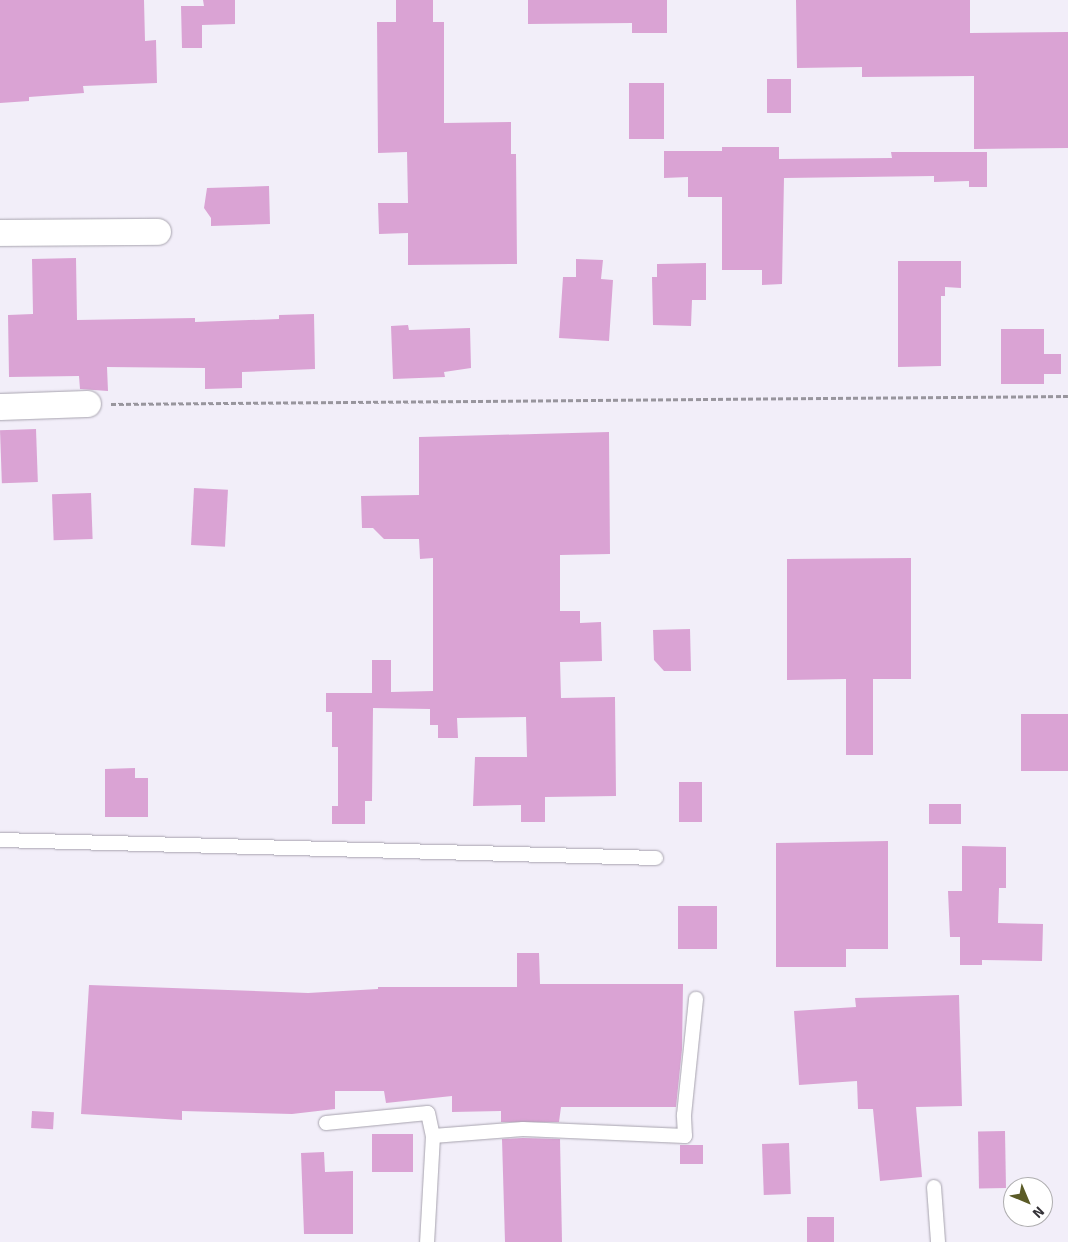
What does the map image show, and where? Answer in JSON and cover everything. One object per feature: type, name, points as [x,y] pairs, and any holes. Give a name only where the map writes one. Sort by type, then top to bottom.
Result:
[{"type":"street","points":[[0,233],[158,232]]},
{"type":"street","points":[[0,407],[88,404]]},
{"type":"lane","points":[[0,840],[656,858]]},
{"type":"lane","points":[[433,1136],[523,1129],[685,1136],[684,1115],[696,999]]},
{"type":"lane","points":[[326,1123],[428,1113],[433,1136],[427,1242]]},
{"type":"lane","points":[[934,1187],[938,1242]]},
{"type":"path","points":[[88,404],[1068,396]]},
{"type":"building","points":[[0,0],[144,0],[145,41],[156,40],[157,83],[83,86],[84,93],[29,97],[29,101],[0,103]]},
{"type":"building","points":[[203,0],[235,0],[235,24],[202,25],[202,48],[182,48],[181,6],[204,6]]},
{"type":"building","points":[[396,0],[433,0],[433,22],[444,22],[444,123],[511,122],[511,154],[516,154],[517,264],[408,265],[408,233],[379,234],[378,203],[408,203],[407,152],[378,153],[377,22],[396,22]]},
{"type":"building","points":[[528,0],[667,0],[667,33],[632,33],[632,23],[528,24]]},
{"type":"building","points":[[796,0],[970,0],[970,33],[1068,32],[1068,148],[974,149],[974,76],[862,77],[862,67],[797,68]]},
{"type":"building","points":[[767,79],[791,79],[791,113],[767,113]]},
{"type":"building","points":[[629,83],[664,83],[664,139],[629,139]]},
{"type":"building","points":[[722,147],[779,147],[779,159],[892,158],[891,152],[987,152],[987,187],[969,187],[969,181],[934,182],[934,176],[784,178],[782,284],[762,285],[762,270],[722,270],[722,197],[688,197],[688,177],[664,178],[664,151],[722,151]]},
{"type":"building","points":[[269,186],[270,224],[211,226],[211,218],[204,208],[207,188]]},
{"type":"building","points":[[76,258],[77,320],[195,318],[195,322],[279,319],[279,315],[314,314],[315,369],[242,372],[242,388],[205,389],[205,368],[107,367],[108,391],[80,389],[79,376],[9,377],[8,315],[33,314],[32,259]]},
{"type":"building","points":[[576,259],[603,260],[601,279],[613,280],[609,341],[559,338],[563,277],[576,277]]},
{"type":"building","points":[[898,261],[961,261],[961,288],[945,287],[945,296],[941,296],[941,366],[898,367]]},
{"type":"building","points":[[706,263],[706,300],[692,300],[691,326],[653,325],[652,277],[657,277],[657,264]]},
{"type":"building","points":[[408,325],[409,330],[470,328],[471,368],[444,372],[445,377],[393,379],[391,326]]},
{"type":"building","points":[[1001,329],[1044,329],[1044,354],[1061,354],[1061,374],[1044,374],[1044,384],[1001,384]]},
{"type":"building","points":[[36,429],[38,482],[2,483],[0,430]]},
{"type":"building","points":[[609,432],[610,554],[560,555],[560,611],[580,611],[580,623],[601,622],[602,661],[560,662],[561,698],[615,697],[616,796],[545,797],[545,822],[521,822],[521,805],[473,806],[475,757],[527,757],[526,717],[457,718],[458,738],[438,738],[438,725],[430,725],[430,709],[373,708],[372,801],[365,801],[365,824],[332,824],[332,806],[338,806],[338,747],[332,747],[332,712],[326,712],[326,693],[372,693],[372,660],[391,660],[391,692],[433,691],[433,558],[420,559],[419,539],[384,539],[373,528],[362,528],[361,496],[419,495],[419,437]]},
{"type":"building","points":[[194,488],[228,490],[225,547],[191,545]]},
{"type":"building","points":[[91,493],[93,539],[54,540],[52,494]]},
{"type":"building","points":[[911,558],[911,679],[873,679],[873,755],[846,755],[846,679],[787,680],[787,559]]},
{"type":"building","points":[[690,629],[691,671],[664,671],[654,660],[653,630]]},
{"type":"building","points":[[1021,714],[1068,714],[1068,771],[1021,771]]},
{"type":"building","points":[[135,768],[135,778],[148,778],[148,817],[105,817],[105,769]]},
{"type":"building","points":[[679,782],[702,782],[702,822],[679,822]]},
{"type":"building","points":[[929,804],[961,804],[961,824],[929,824]]},
{"type":"building","points":[[888,841],[888,949],[846,949],[846,967],[776,967],[776,843]]},
{"type":"building","points":[[962,846],[1006,847],[1006,888],[999,888],[998,923],[1043,924],[1042,961],[982,960],[982,965],[960,965],[960,937],[950,937],[948,891],[962,891]]},
{"type":"building","points":[[678,906],[717,906],[717,949],[678,949]]},
{"type":"building","points":[[517,953],[539,953],[540,984],[683,984],[682,1049],[676,1107],[561,1107],[559,1122],[501,1122],[501,1111],[452,1112],[452,1096],[386,1103],[384,1091],[335,1091],[335,1109],[292,1114],[182,1111],[182,1120],[81,1114],[89,985],[308,993],[378,989],[378,987],[517,987]]},
{"type":"building","points":[[959,995],[962,1106],[916,1107],[922,1177],[880,1181],[873,1109],[858,1109],[857,1081],[799,1085],[794,1011],[856,1007],[855,998]]},
{"type":"building","points":[[32,1111],[54,1112],[53,1129],[31,1128]]},
{"type":"building","points":[[978,1131],[1005,1131],[1006,1177],[1003,1177],[1003,1188],[979,1188]]},
{"type":"building","points":[[372,1134],[413,1134],[413,1172],[372,1172]]},
{"type":"building","points":[[502,1139],[560,1139],[562,1242],[505,1242]]},
{"type":"building","points":[[789,1143],[791,1194],[764,1195],[762,1144]]},
{"type":"building","points":[[680,1145],[703,1145],[703,1164],[680,1164]]},
{"type":"building","points":[[324,1152],[325,1172],[353,1171],[353,1234],[304,1234],[301,1153]]},
{"type":"building","points":[[807,1217],[834,1217],[834,1242],[807,1242]]}]
